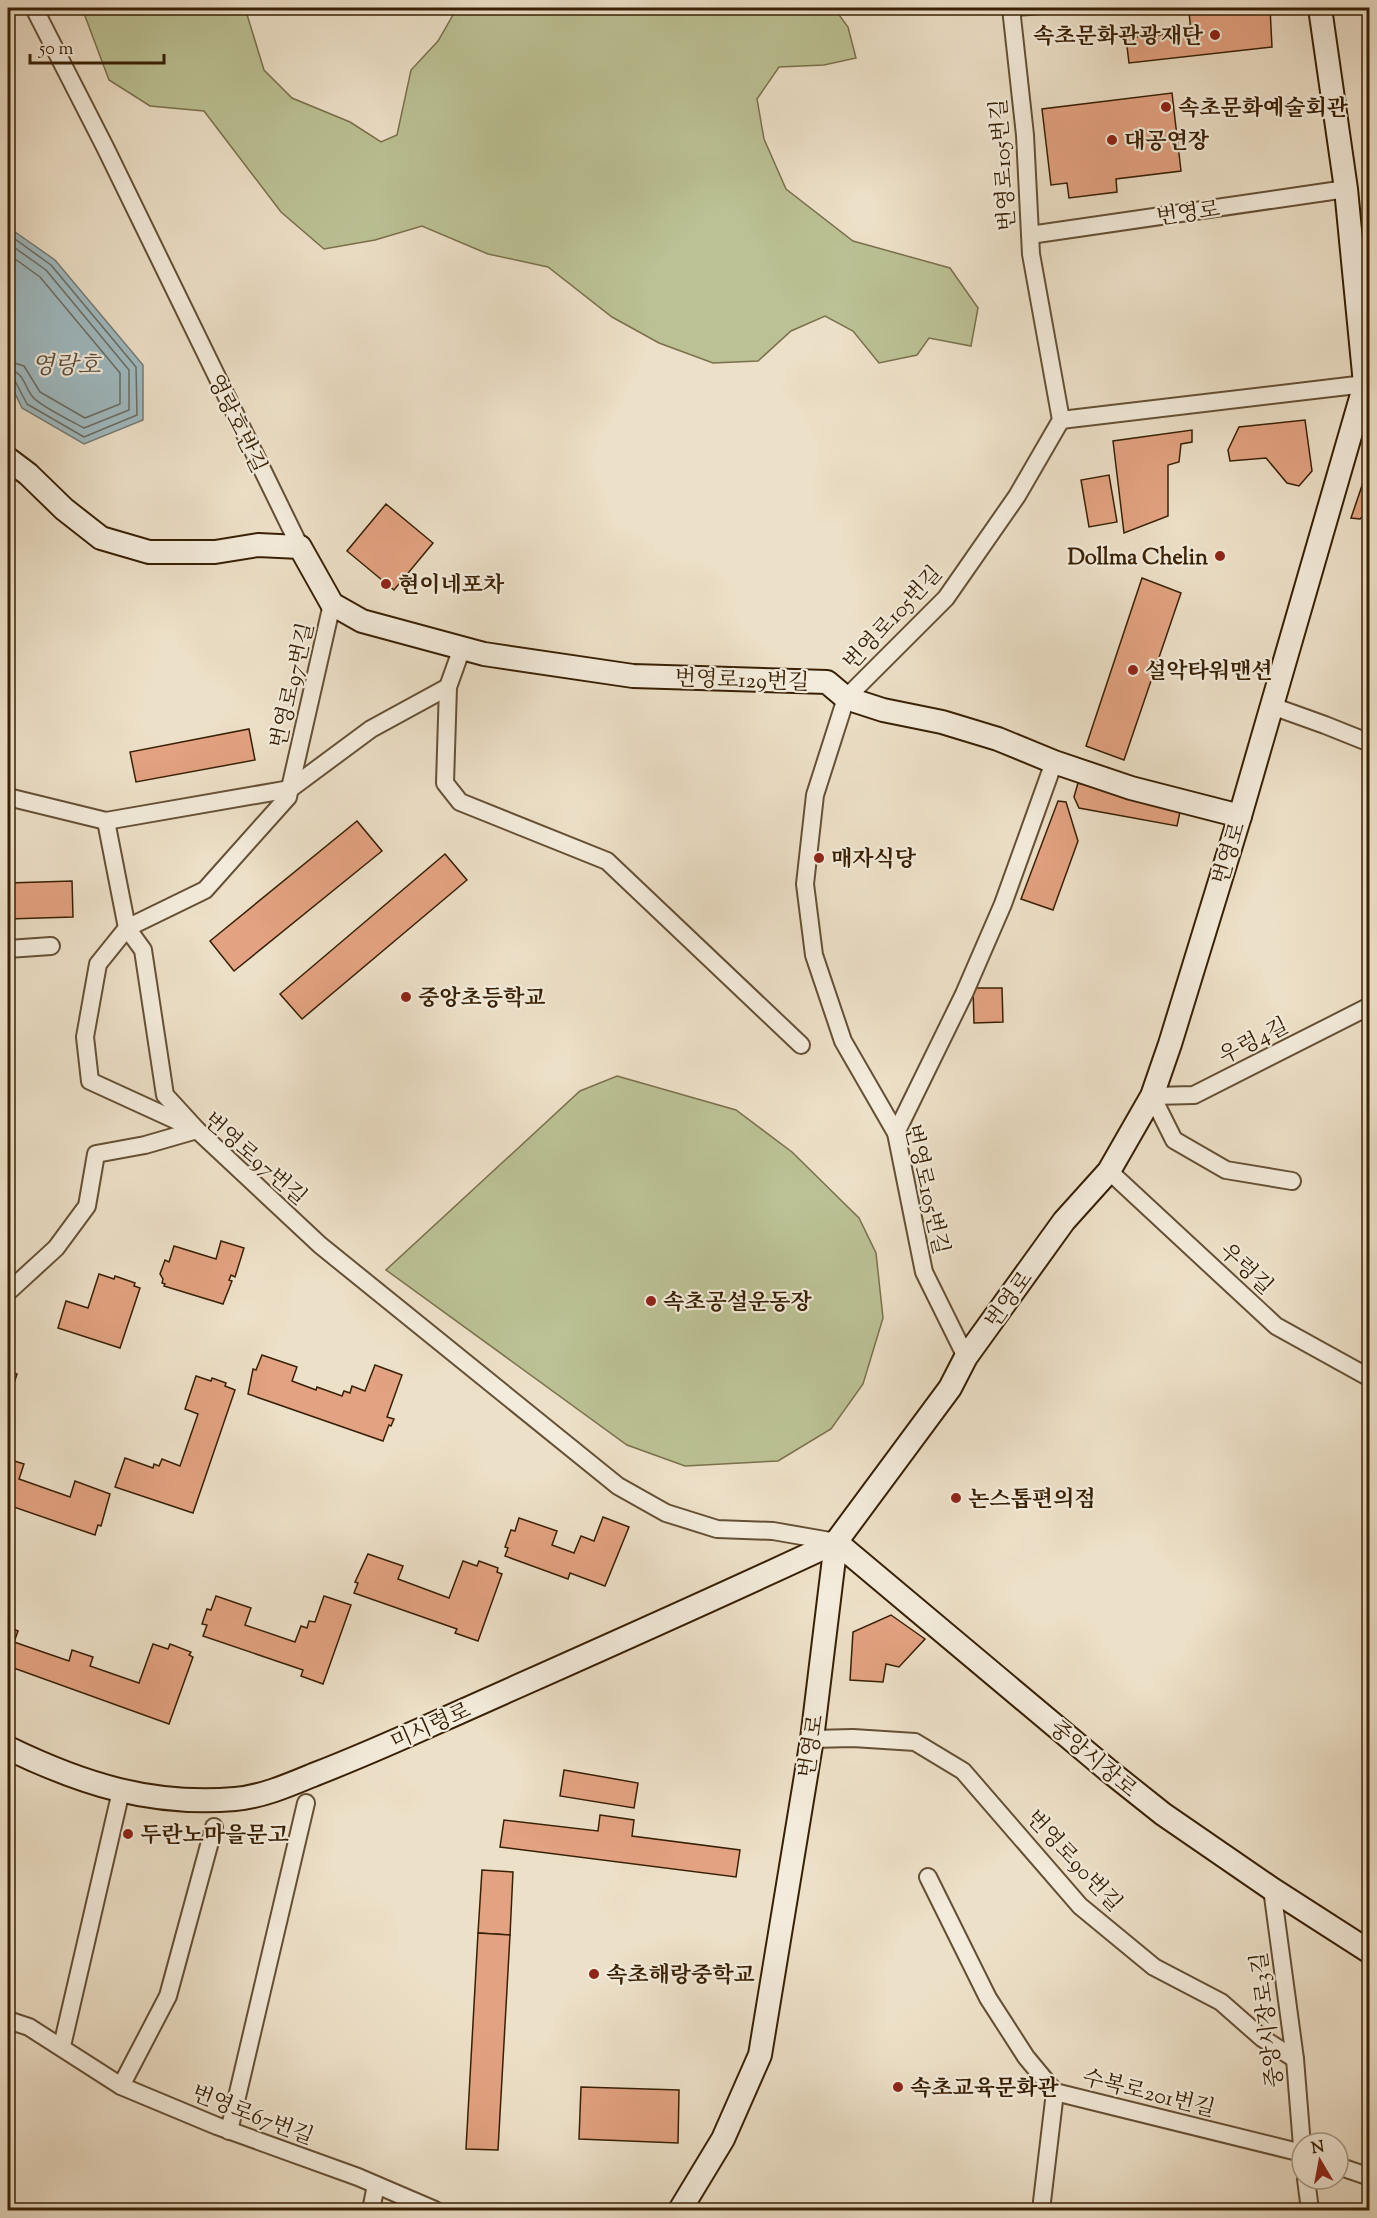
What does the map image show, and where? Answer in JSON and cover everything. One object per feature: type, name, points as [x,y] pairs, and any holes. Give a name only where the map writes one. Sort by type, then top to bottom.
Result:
[{"type":"street","name":"영랑호반길","points":[[34,8],[105,147],[300,547]]},
{"type":"street","name":"번영로105번길","points":[[966,1357],[924,1272],[896,1133],[843,1041],[814,955],[805,884],[814,795],[846,698],[946,598],[1017,496],[1061,420],[1030,254],[1025,135],[1011,8]]},
{"type":"street","name":"번영로","points":[[680,2211],[723,2139],[760,2055],[812,1739],[836,1542],[951,1388],[966,1357],[1064,1221],[1109,1171],[1152,1096],[1240,816],[1367,384],[1346,189],[1320,8]]},
{"type":"street","name":"번영로","points":[[1030,235],[1346,189]]},
{"type":"street","points":[[1061,420],[1367,384]]},
{"type":"street","points":[[8,459],[100,538],[149,552],[215,552],[258,546],[300,547],[332,604]]},
{"type":"street","name":"번영로129번길","points":[[332,604],[362,621],[483,654],[633,676],[827,682],[846,698],[883,710],[998,739],[1054,762],[1131,788],[1240,816]]},
{"type":"street","name":"번영로97번길","points":[[332,604],[288,797],[205,890],[127,928],[98,964],[85,1037],[90,1081],[196,1130],[320,1245],[618,1486],[666,1513],[717,1529],[772,1531],[836,1542]]},
{"type":"street","points":[[462,648],[448,687],[445,783],[460,802],[607,861],[801,1045]]},
{"type":"street","points":[[8,797],[106,821],[290,789],[371,729],[448,687]]},
{"type":"street","points":[[1272,706],[1370,743]]},
{"type":"street","points":[[896,1133],[963,994],[1003,904],[1054,762]]},
{"type":"street","points":[[8,1292],[56,1248],[87,1206],[96,1154],[145,1145],[196,1130],[165,1095],[143,950],[127,928],[106,821]]},
{"type":"street","points":[[8,950],[51,946]]},
{"type":"street","name":"우렁4길","points":[[1152,1096],[1194,1095],[1370,1006]]},
{"type":"street","points":[[1152,1096],[1174,1140],[1226,1170],[1292,1182]]},
{"type":"street","name":"우렁길","points":[[1109,1171],[1276,1326],[1370,1378]]},
{"type":"street","name":"미시령로","points":[[8,1748],[53,1770],[121,1791],[188,1801],[238,1799],[284,1786],[357,1758],[836,1542]]},
{"type":"street","name":"중앙시장로","points":[[836,1542],[1163,1814],[1272,1889],[1370,1952]]},
{"type":"street","name":"번영로90번길","points":[[812,1739],[853,1738],[915,1742],[963,1771],[1080,1906],[1154,1967],[1221,2001],[1262,2038],[1295,2059]]},
{"type":"street","points":[[62,2046],[121,1791]]},
{"type":"street","points":[[229,2131],[306,1803]]},
{"type":"street","points":[[121,2086],[168,1996],[214,1827]]},
{"type":"street","name":"수복로201번길","points":[[928,1876],[988,1998],[1026,2057],[1055,2092],[1290,2150]]},
{"type":"street","name":"중앙시장로3길","points":[[1272,1889],[1295,2059],[1301,2131]]},
{"type":"street","name":"번영로67번길","points":[[8,2020],[29,2027],[62,2046],[121,2086],[229,2131],[376,2185],[435,2211]]},
{"type":"street","points":[[1041,2211],[1055,2092]]},
{"type":"street","points":[[1350,2170],[1370,2177]]},
{"type":"street","points":[[371,2211],[376,2185]]},
{"type":"street","points":[[1308,2191],[1310,2211]]},
{"type":"green space","points":[[82,8],[245,8],[264,70],[292,98],[350,122],[381,142],[397,135],[411,70],[438,41],[457,8],[834,8],[848,27],[856,58],[824,65],[779,67],[757,99],[764,139],[786,189],[853,241],[950,268],[978,308],[971,346],[929,338],[917,355],[879,363],[853,331],[825,316],[791,331],[758,361],[713,363],[659,343],[612,317],[548,267],[488,254],[422,226],[375,240],[324,249],[281,212],[204,111],[150,106],[109,80]]},
{"type":"green space","points":[[1021,8],[1114,8],[1022,16]]},
{"type":"green space","points":[[617,1076],[736,1110],[792,1152],[859,1218],[876,1253],[883,1318],[863,1384],[831,1429],[778,1461],[685,1466],[627,1445],[386,1270],[580,1091]]},
{"type":"water","name":"영랑호","points":[[8,227],[55,260],[143,365],[143,420],[84,444],[22,408],[8,379]]},
{"type":"building","name":"속초문화관광재단","points":[[1229,8],[1270,8],[1272,47],[1129,63],[1126,38],[1191,32],[1189,12]]},
{"type":"building","name":"대공연장","points":[[1172,93],[1181,171],[1116,179],[1117,192],[1069,198],[1067,183],[1051,185],[1042,109]]},
{"type":"building","points":[[1305,420],[1312,471],[1299,486],[1287,483],[1266,458],[1230,461],[1228,450],[1239,427]]},
{"type":"building","points":[[1192,430],[1192,442],[1181,444],[1179,462],[1168,465],[1168,516],[1124,533],[1113,441]]},
{"type":"building","points":[[1370,462],[1370,509],[1360,519],[1351,518]]},
{"type":"building","points":[[1109,475],[1117,522],[1089,527],[1081,480]]},
{"type":"building","points":[[386,504],[433,543],[394,590],[347,551]]},
{"type":"building","name":"설악타워맨션","points":[[1142,578],[1181,593],[1124,760],[1086,746]]},
{"type":"building","points":[[249,729],[255,760],[136,782],[130,752]]},
{"type":"building","points":[[1078,783],[1180,812],[1177,826],[1079,808],[1074,797]]},
{"type":"building","points":[[1058,801],[1066,802],[1078,841],[1053,910],[1021,899]]},
{"type":"building","points":[[357,821],[382,851],[234,971],[210,941]]},
{"type":"building","points":[[445,854],[467,880],[302,1019],[280,994]]},
{"type":"building","points":[[72,881],[73,917],[8,919],[8,883]]},
{"type":"building","points":[[973,988],[1002,988],[1003,1022],[974,1023]]},
{"type":"building","points":[[221,1241],[244,1248],[235,1277],[231,1275],[229,1280],[232,1281],[223,1304],[164,1286],[160,1274],[165,1260],[169,1262],[174,1246],[216,1259]]},
{"type":"building","points":[[99,1274],[114,1279],[115,1276],[135,1283],[134,1286],[140,1288],[120,1348],[58,1328],[66,1301],[88,1308]]},
{"type":"building","points":[[262,1355],[297,1367],[292,1381],[342,1396],[344,1391],[350,1393],[352,1386],[365,1391],[375,1365],[402,1375],[387,1417],[394,1419],[383,1441],[248,1394],[253,1369],[256,1370]]},
{"type":"building","points":[[8,1371],[17,1374],[8,1402]]},
{"type":"building","points":[[196,1376],[226,1383],[225,1386],[235,1390],[193,1513],[115,1487],[125,1458],[153,1468],[154,1464],[159,1466],[162,1459],[180,1466],[198,1414],[185,1409]]},
{"type":"building","points":[[8,1459],[24,1464],[19,1479],[70,1497],[75,1481],[110,1494],[101,1526],[98,1525],[95,1535],[8,1505]]},
{"type":"building","points":[[603,1517],[629,1527],[605,1586],[570,1573],[568,1579],[505,1556],[508,1548],[505,1547],[511,1530],[515,1531],[519,1518],[557,1531],[552,1545],[574,1553],[581,1536],[594,1541]]},
{"type":"building","points":[[368,1554],[403,1566],[398,1579],[449,1598],[463,1561],[477,1566],[479,1561],[498,1568],[497,1572],[502,1574],[478,1641],[455,1633],[457,1629],[354,1593],[358,1583],[355,1582]]},
{"type":"building","points":[[216,1596],[251,1608],[245,1625],[295,1642],[301,1626],[307,1628],[309,1621],[315,1622],[324,1596],[351,1605],[323,1684],[301,1676],[303,1670],[203,1636],[207,1625],[202,1624],[207,1609],[211,1610]]},
{"type":"building","points":[[891,1615],[925,1639],[899,1667],[886,1664],[883,1682],[850,1680],[853,1632]]},
{"type":"building","points":[[8,1627],[18,1631],[14,1642],[69,1661],[72,1650],[93,1657],[90,1666],[139,1683],[153,1644],[168,1649],[170,1644],[191,1652],[189,1655],[193,1657],[169,1724],[8,1666]]},
{"type":"building","points":[[564,1770],[638,1783],[634,1808],[560,1796]]},
{"type":"building","points":[[600,1815],[634,1820],[632,1836],[740,1850],[736,1877],[500,1847],[504,1820],[598,1831]]},
{"type":"building","points":[[482,1870],[513,1872],[510,1935],[478,1933]]},
{"type":"building","points":[[478,1933],[510,1935],[498,2150],[466,2149]]},
{"type":"building","points":[[581,2087],[679,2090],[678,2143],[579,2139]]},
{"type":"place","name":"속초문화관광재단","points":[[1215,35]]},
{"type":"place","name":"속초문화예술회관","points":[[1166,107]]},
{"type":"place","name":"대공연장","points":[[1112,140]]},
{"type":"place","name":"Dollma Chelin","points":[[1220,556]]},
{"type":"place","name":"현이네포차","points":[[386,584]]},
{"type":"place","name":"설악타워맨션","points":[[1133,670]]},
{"type":"place","name":"매자식당","points":[[819,858]]},
{"type":"place","name":"중앙초등학교","points":[[406,997]]},
{"type":"place","name":"속초공설운동장","points":[[651,1301]]},
{"type":"place","name":"논스톱편의점","points":[[956,1498]]},
{"type":"place","name":"두란노마을문고","points":[[128,1834]]},
{"type":"place","name":"속초해랑중학교","points":[[594,1974]]},
{"type":"place","name":"속초교육문화관","points":[[898,2087]]}]
